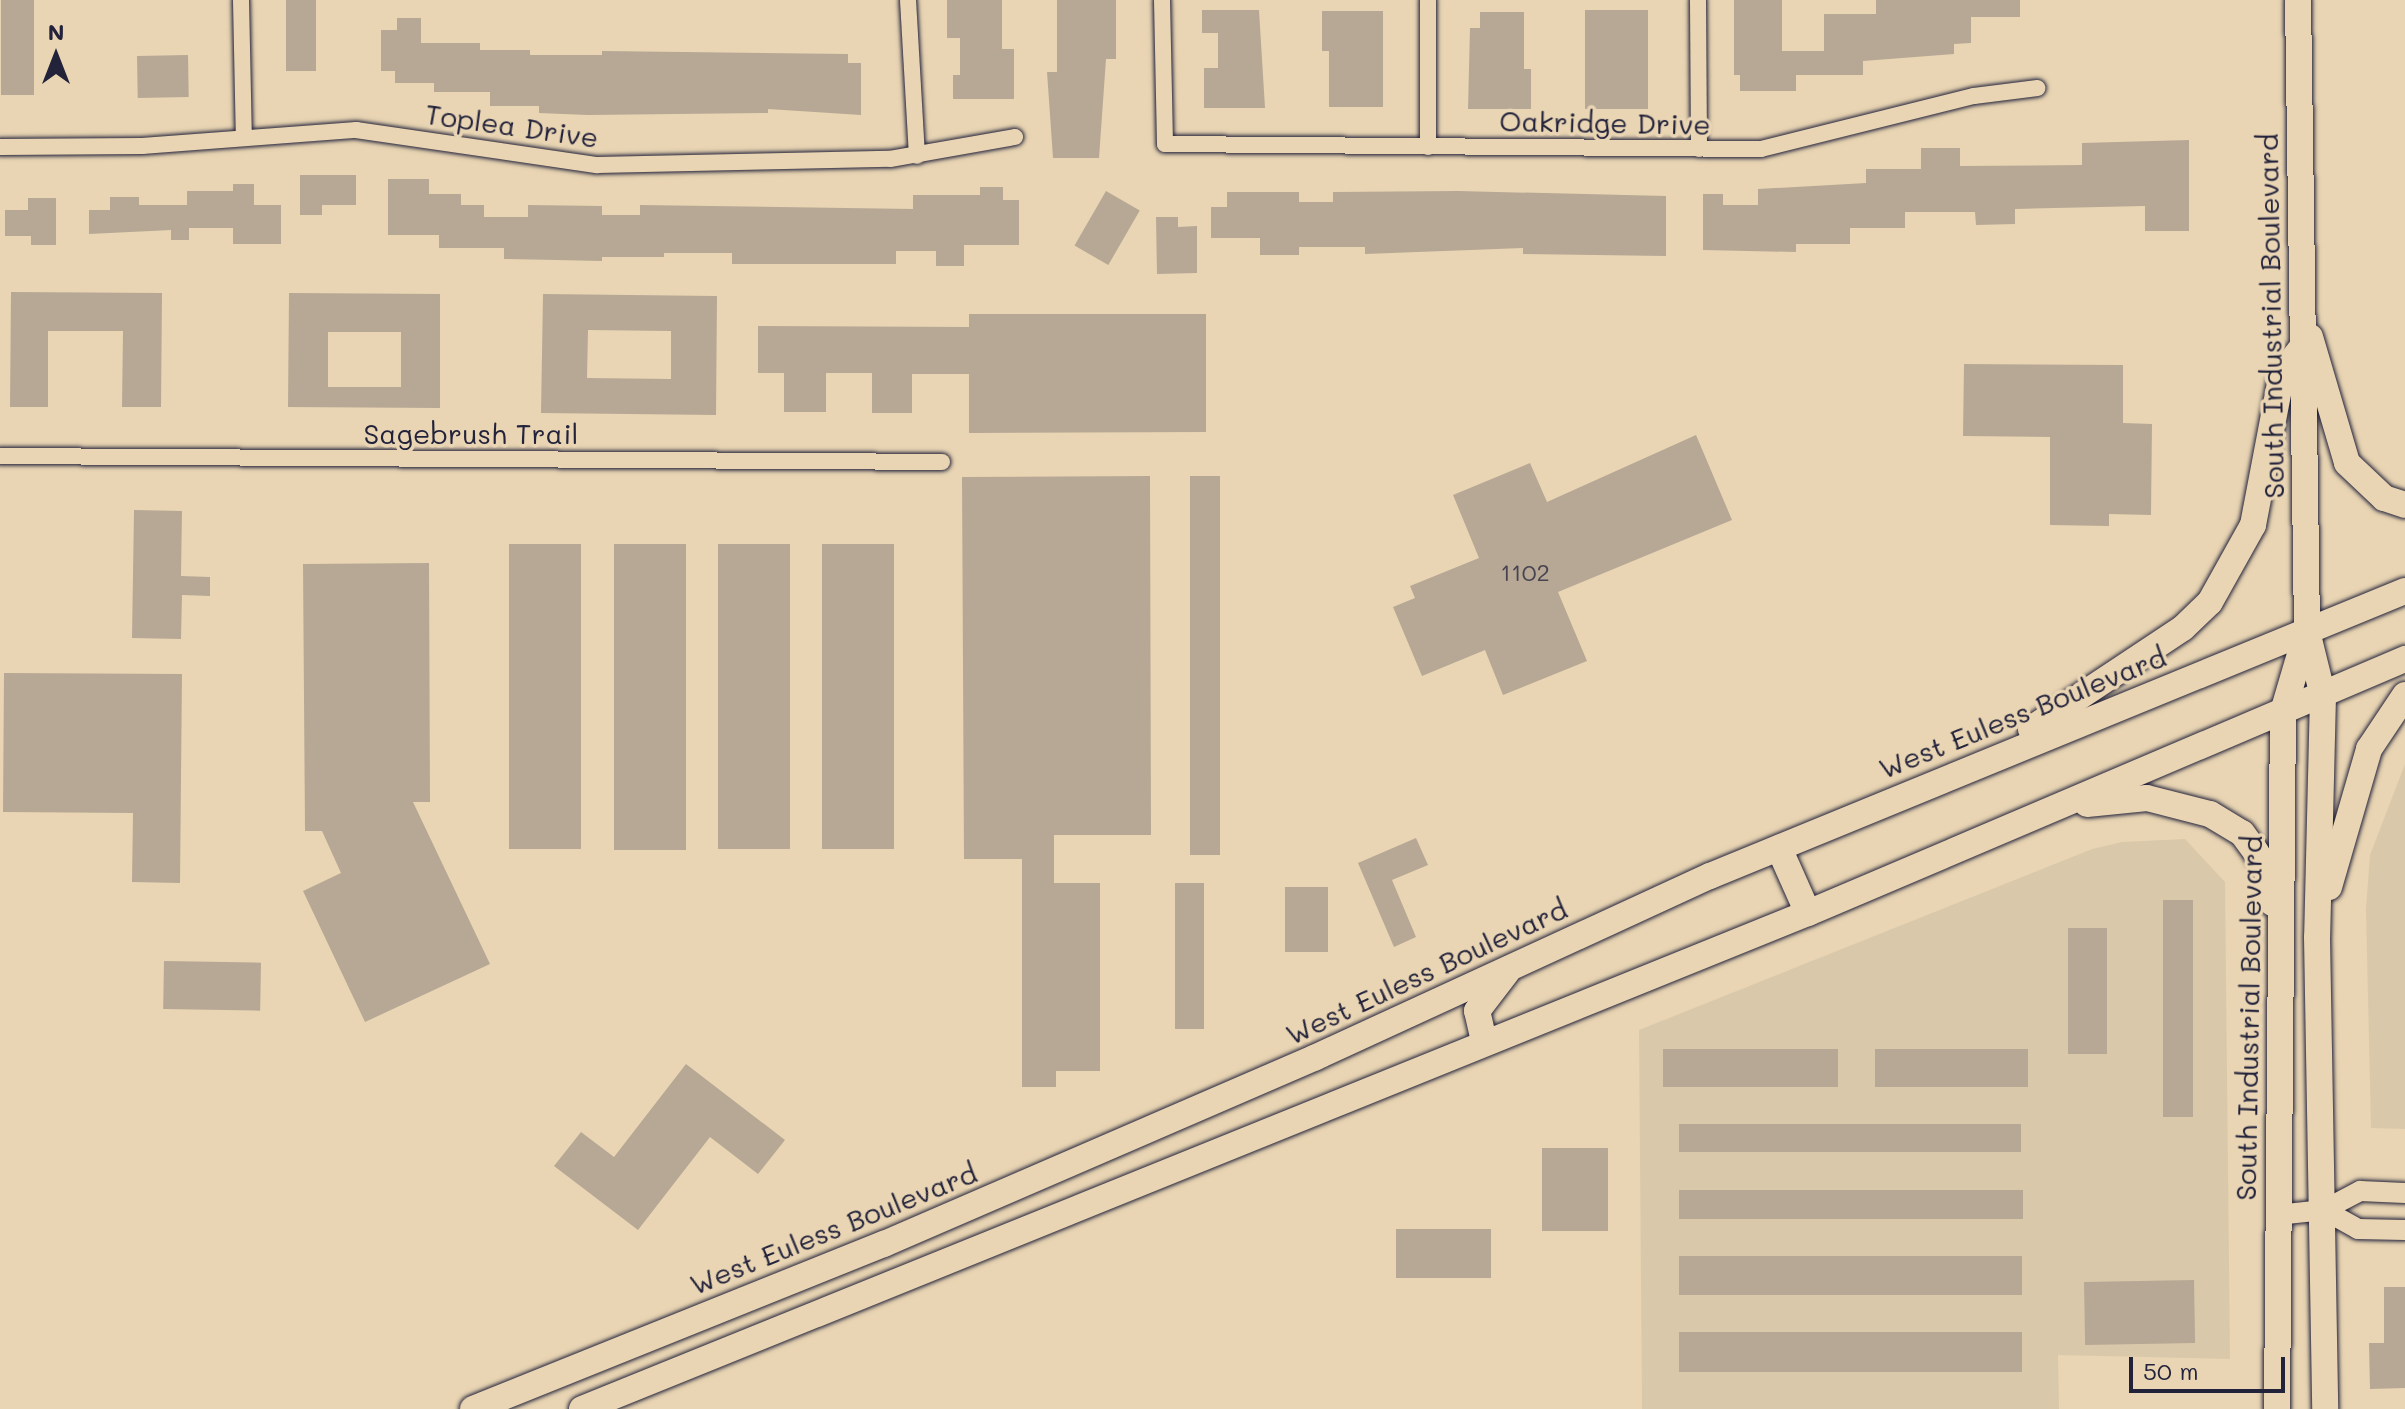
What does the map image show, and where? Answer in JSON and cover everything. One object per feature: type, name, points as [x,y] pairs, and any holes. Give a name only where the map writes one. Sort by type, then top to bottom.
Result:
[{"type":"main road","name":"South Industrial Boulevard","points":[[2298,0],[2307,631],[2323,696],[2317,937],[2325,1409]]},
{"type":"main road","points":[[2301,302],[2347,463],[2384,498],[2405,505]]},
{"type":"main road","points":[[1984,760],[2183,628],[2210,602],[2253,525],[2263,495],[2282,373],[2302,347]]},
{"type":"main road","name":"West Euless Boulevard","points":[[473,1409],[884,1244],[1984,760],[2405,591]]},
{"type":"main road","name":"South Industrial Boulevard","points":[[2277,1409],[2283,712],[2307,631]]},
{"type":"main road","points":[[582,1409],[1284,1128],[1484,1041],[1808,913],[2071,804],[2405,659]]},
{"type":"main road","points":[[2317,937],[2344,824],[2369,749],[2405,695]]},
{"type":"main road","points":[[2071,804],[2147,798],[2183,803],[2242,833],[2267,872],[2283,957]]},
{"type":"main road","points":[[1779,848],[1808,913]]},
{"type":"main road","points":[[1484,1041],[1477,1011],[1509,969]]},
{"type":"street","points":[[241,0],[244,138]]},
{"type":"street","points":[[908,0],[917,156]]},
{"type":"street","name":"Oakridge Drive","points":[[1162,0],[1165,144],[1761,149],[1974,96],[2037,88]]},
{"type":"street","points":[[1428,0],[1428,147]]},
{"type":"street","points":[[1698,0],[1699,149]]},
{"type":"street","name":"Toplea Drive","points":[[0,147],[244,138],[356,130],[597,165],[917,156],[1015,137]]},
{"type":"street","name":"Sagebrush Trail","points":[[0,456],[942,462]]},
{"type":"street","points":[[2277,1215],[2324,1210],[2360,1191],[2405,1193]]},
{"type":"street","points":[[2324,1210],[2358,1229],[2405,1230]]},
{"type":"shaded area","points":[[2405,764],[2405,1129],[2371,1128],[2366,909],[2370,855]]},
{"type":"shaded area","points":[[2185,839],[2225,882],[2230,1359],[2058,1355],[2059,1409],[1642,1409],[1639,1030],[2092,849],[2122,842]]},
{"type":"building","points":[[1,0],[34,0],[34,95],[1,95]]},
{"type":"building","points":[[286,0],[316,0],[316,71],[286,71]]},
{"type":"building","points":[[947,0],[1002,0],[1002,49],[1014,49],[1014,99],[953,99],[953,75],[960,75],[960,38],[947,38]]},
{"type":"building","points":[[1057,0],[1116,0],[1116,59],[1106,59],[1099,158],[1053,158],[1047,72],[1057,72]]},
{"type":"building","points":[[1734,0],[1782,0],[1782,51],[1824,51],[1824,14],[1876,14],[1876,0],[2020,0],[2020,17],[1971,17],[1971,43],[1954,44],[1954,54],[1863,61],[1863,75],[1796,75],[1796,91],[1740,91],[1740,75],[1734,75]]},
{"type":"building","points":[[1202,10],[1259,10],[1265,108],[1204,108],[1204,68],[1218,68],[1218,33],[1202,33]]},
{"type":"building","points":[[1585,10],[1648,10],[1648,109],[1585,109]]},
{"type":"building","points":[[1322,11],[1383,11],[1383,107],[1329,107],[1329,51],[1322,51]]},
{"type":"building","points":[[1480,12],[1524,12],[1524,69],[1531,69],[1531,109],[1468,109],[1470,28],[1480,28]]},
{"type":"building","points":[[397,18],[421,18],[421,43],[480,43],[480,50],[530,50],[530,55],[602,55],[602,51],[848,54],[848,63],[861,63],[861,115],[768,109],[768,113],[588,115],[539,113],[539,106],[490,106],[490,92],[434,92],[434,83],[395,83],[395,71],[381,71],[381,30],[397,30]]},
{"type":"building","points":[[188,55],[189,97],[138,98],[137,56]]},
{"type":"building","points":[[2189,140],[2189,231],[2145,231],[2145,206],[2015,209],[2015,224],[1976,225],[1975,212],[1905,212],[1905,228],[1850,228],[1850,244],[1796,244],[1796,252],[1703,250],[1703,194],[1723,194],[1723,205],[1758,205],[1758,189],[1866,183],[1866,169],[1921,169],[1921,148],[1960,148],[1960,166],[2082,165],[2082,143]]},
{"type":"building","points":[[300,175],[356,175],[356,205],[322,205],[322,215],[300,215]]},
{"type":"building","points":[[388,179],[429,179],[429,194],[461,194],[461,205],[484,205],[484,217],[528,217],[528,205],[602,206],[602,215],[640,215],[640,205],[913,209],[913,195],[980,195],[980,187],[1003,187],[1003,200],[1019,200],[1019,245],[964,245],[964,266],[936,266],[936,251],[896,251],[896,264],[732,264],[732,253],[664,253],[664,257],[602,257],[602,261],[504,259],[504,248],[439,248],[439,235],[388,235]]},
{"type":"building","points":[[233,184],[254,184],[254,205],[281,205],[281,244],[233,244],[233,228],[189,228],[189,240],[171,240],[171,230],[89,234],[89,210],[110,210],[110,197],[139,197],[139,205],[187,205],[187,191],[233,191]]},
{"type":"building","points":[[1106,191],[1140,210],[1108,265],[1074,246]]},
{"type":"building","points":[[1458,191],[1666,196],[1666,256],[1523,254],[1523,248],[1365,254],[1365,247],[1299,247],[1299,255],[1260,255],[1260,238],[1211,238],[1211,207],[1227,207],[1227,192],[1299,192],[1299,202],[1333,202],[1333,192]]},
{"type":"building","points":[[28,198],[56,198],[56,245],[31,245],[31,236],[5,236],[5,210],[28,210]]},
{"type":"building","points":[[1156,217],[1178,217],[1178,227],[1197,226],[1197,273],[1157,274]]},
{"type":"building","points":[[11,292],[162,293],[161,407],[122,407],[123,331],[48,331],[48,407],[10,407]]},
{"type":"building","points":[[289,293],[440,294],[440,408],[288,407]],"holes":[[[328,332],[401,332],[401,387],[328,387]]]},
{"type":"building","points":[[543,294],[717,296],[716,415],[541,413]],"holes":[[[588,330],[671,331],[671,379],[587,378]]]},
{"type":"building","points":[[969,314],[1206,314],[1206,432],[969,433],[969,374],[912,374],[912,413],[872,413],[872,373],[826,373],[826,412],[784,412],[784,373],[758,373],[758,326],[969,327]]},
{"type":"building","points":[[1964,364],[2123,365],[2123,423],[2152,424],[2151,515],[2109,514],[2109,526],[2050,525],[2050,437],[1963,436]]},
{"type":"building","points":[[1696,435],[1732,520],[1558,592],[1587,661],[1503,695],[1485,650],[1422,676],[1393,607],[1415,598],[1410,586],[1479,558],[1453,495],[1530,463],[1547,502]]},
{"type":"building","points":[[1150,476],[1151,835],[1054,835],[1054,883],[1100,883],[1100,1071],[1056,1071],[1056,1087],[1022,1087],[1022,859],[964,859],[962,477]]},
{"type":"building","points":[[1190,476],[1220,476],[1220,855],[1190,855]]},
{"type":"building","points":[[134,510],[182,511],[181,576],[210,577],[210,596],[182,595],[181,639],[132,638]]},
{"type":"building","points":[[509,544],[581,544],[581,849],[509,849]]},
{"type":"building","points":[[614,544],[686,544],[686,850],[614,850]]},
{"type":"building","points":[[718,544],[790,544],[790,849],[718,849]]},
{"type":"building","points":[[822,544],[894,544],[894,849],[822,849]]},
{"type":"building","points":[[429,563],[430,802],[413,802],[490,964],[365,1022],[303,891],[341,873],[322,831],[305,831],[303,564]]},
{"type":"building","points":[[4,673],[182,674],[180,883],[132,882],[133,813],[3,812]]},
{"type":"building","points":[[1416,838],[1428,865],[1392,880],[1416,937],[1394,947],[1358,863]]},
{"type":"building","points":[[1175,883],[1204,883],[1204,1029],[1175,1029]]},
{"type":"building","points":[[1285,887],[1328,887],[1328,952],[1285,952]]},
{"type":"building","points":[[2163,900],[2193,900],[2193,1117],[2163,1117]]},
{"type":"building","points":[[2068,928],[2107,928],[2107,1054],[2068,1054]]},
{"type":"building","points":[[164,961],[261,963],[260,1011],[163,1009]]},
{"type":"building","points":[[1663,1049],[1838,1049],[1838,1087],[1663,1087]]},
{"type":"building","points":[[1875,1049],[2028,1049],[2028,1087],[1875,1087]]},
{"type":"building","points":[[686,1064],[785,1140],[758,1174],[710,1137],[638,1230],[554,1166],[581,1132],[614,1157]]},
{"type":"building","points":[[1679,1124],[2021,1124],[2021,1152],[1679,1152]]},
{"type":"building","points":[[1542,1148],[1608,1148],[1608,1231],[1542,1231]]},
{"type":"building","points":[[1679,1190],[2023,1190],[2023,1219],[1679,1219]]},
{"type":"building","points":[[1396,1229],[1491,1229],[1491,1278],[1396,1278]]},
{"type":"building","points":[[1679,1256],[2022,1256],[2022,1295],[1679,1295]]},
{"type":"building","points":[[2194,1280],[2195,1343],[2085,1345],[2084,1282]]},
{"type":"building","points":[[2384,1287],[2405,1287],[2405,1388],[2370,1389],[2369,1343],[2384,1343]]},
{"type":"building","points":[[1679,1332],[2022,1332],[2022,1372],[1679,1372]]}]
